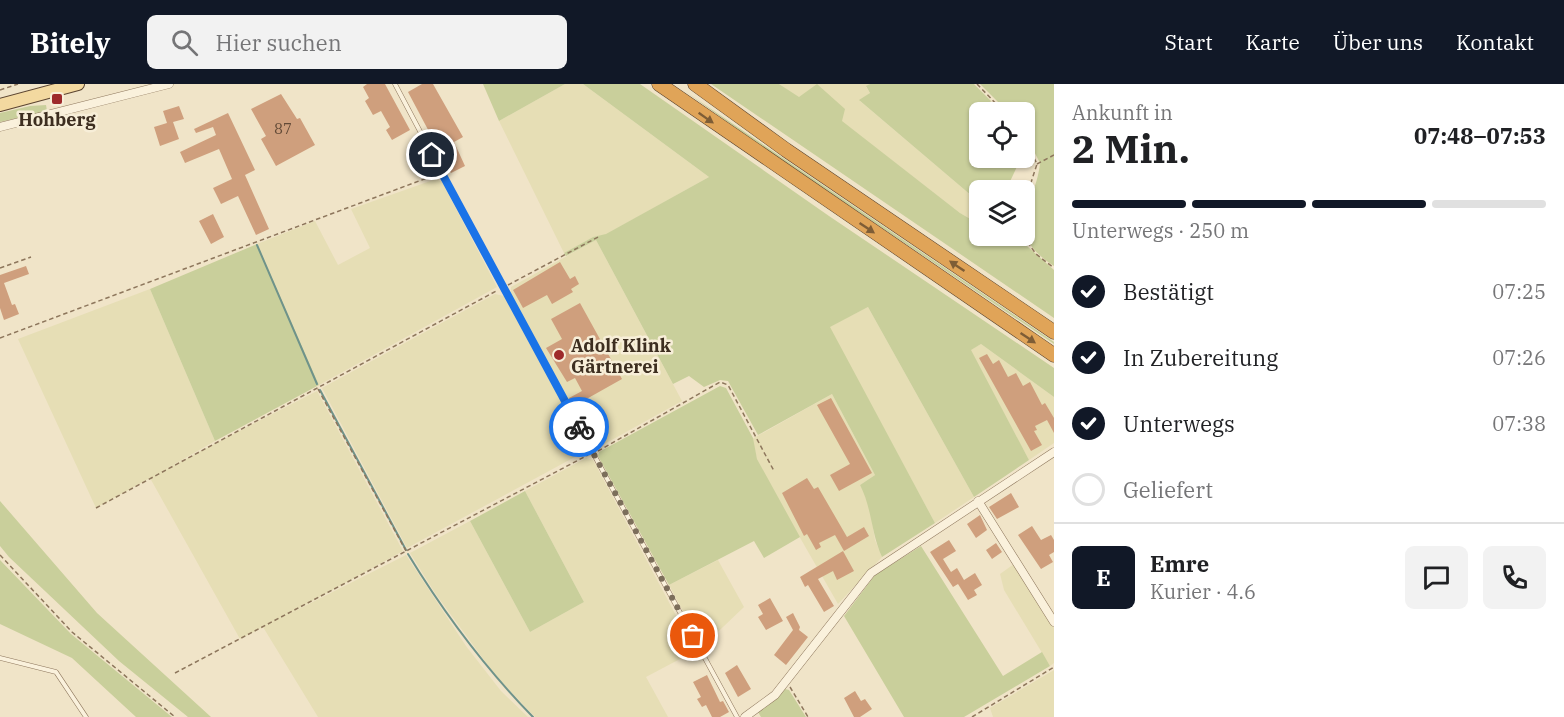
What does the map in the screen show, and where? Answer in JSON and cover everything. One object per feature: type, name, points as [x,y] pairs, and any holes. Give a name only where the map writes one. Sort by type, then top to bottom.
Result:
[{"type":"highway","points":[[658,84],[1054,355]]},
{"type":"highway","points":[[695,84],[796,157],[1054,332]]},
{"type":"main road","points":[[0,105],[78,84]]},
{"type":"street","points":[[0,127],[169,84]]},
{"type":"street","points":[[745,717],[765,704],[787,681],[871,573],[1054,452]]},
{"type":"street","points":[[978,501],[1054,622]]},
{"type":"lane","points":[[395,84],[502,288],[737,717]]},
{"type":"lane","points":[[0,658],[56,672],[86,717]]},
{"type":"path","points":[[0,90],[18,84]]},
{"type":"path","points":[[977,84],[994,102]]},
{"type":"path","points":[[1037,164],[1054,155]]},
{"type":"path","points":[[1034,180],[1037,164],[1035,160]]},
{"type":"path","points":[[0,338],[441,172]]},
{"type":"path","points":[[96,508],[600,236]]},
{"type":"path","points":[[1030,246],[1036,254],[1054,268]]},
{"type":"path","points":[[0,268],[31,257]]},
{"type":"path","points":[[175,673],[594,453],[720,382],[728,385],[774,471]]},
{"type":"path","points":[[317,389],[406,552]]},
{"type":"path","points":[[0,555],[72,632],[175,717]]},
{"type":"path","points":[[972,717],[1054,668]]},
{"type":"path","points":[[787,681],[808,717]]},
{"type":"shaded area","points":[[565,84],[583,84],[709,177],[605,235],[593,237],[564,253],[499,121]]},
{"type":"shaded area","points":[[779,84],[870,84],[866,87],[870,93],[860,101],[969,194],[969,218],[841,121],[817,85],[799,98]]},
{"type":"shaded area","points":[[436,179],[442,182],[497,287],[319,385],[257,244],[315,221],[338,265],[370,248],[351,209]]},
{"type":"shaded area","points":[[596,240],[682,401],[599,447],[589,439],[511,299],[511,287]]},
{"type":"shaded area","points":[[150,289],[215,441],[166,469],[317,391],[403,551],[287,615],[406,555],[466,646],[501,691],[528,717],[318,717],[263,627],[240,639],[150,478],[96,508],[18,339]]},
{"type":"shaded area","points":[[495,294],[504,296],[584,443],[584,452],[407,548],[322,388]]},
{"type":"shaded area","points":[[868,307],[974,497],[935,523],[829,327]]},
{"type":"shaded area","points":[[981,344],[1054,397],[1054,443],[1029,460],[970,350]]},
{"type":"shaded area","points":[[832,394],[875,475],[860,485],[869,502],[875,540],[882,557],[838,604],[771,487],[757,459],[752,439]]},
{"type":"shaded area","points":[[586,458],[593,460],[695,651],[646,677],[668,717],[535,717],[495,675],[435,593],[410,553],[470,521],[530,632],[584,602],[525,491]]},
{"type":"shaded area","points":[[718,560],[744,607],[702,647],[669,585]]},
{"type":"shaded area","points":[[1014,564],[1054,628],[1054,663],[1050,666],[1004,590],[1000,574]]},
{"type":"shaded area","points":[[1054,670],[1054,717],[993,717],[990,708]]},
{"type":"green space","points":[[483,84],[565,84],[499,121]]},
{"type":"green space","points":[[583,84],[640,84],[829,216],[1054,368],[1054,397],[981,344],[971,350],[1029,460],[974,497],[868,307],[830,327],[935,523],[882,557],[860,485],[875,475],[832,394],[758,435],[728,381],[720,380],[704,387],[689,376],[673,384],[596,240],[566,256],[564,253],[593,237],[606,234],[709,177]]},
{"type":"green space","points":[[711,84],[779,84],[799,97],[817,84],[845,109],[842,121],[969,218],[969,246],[1027,246],[1054,270],[1054,318]]},
{"type":"green space","points":[[870,84],[974,84],[991,101],[969,102],[969,168],[1016,168],[1011,180],[969,180],[969,194],[859,100],[870,93],[866,86]]},
{"type":"green space","points":[[980,84],[1054,84],[1054,266],[1032,246],[1035,246],[1035,184],[1040,163],[1035,153],[1035,102],[998,102]]},
{"type":"green space","points":[[686,92],[1054,342],[1054,344],[761,146]]},
{"type":"green space","points":[[46,105],[47,111],[0,122],[0,113]]},
{"type":"green space","points":[[257,244],[319,385],[215,441],[150,289]]},
{"type":"green space","points":[[720,386],[726,388],[753,438],[757,459],[800,537],[764,558],[754,541],[669,585],[598,456],[599,452]]},
{"type":"green space","points":[[525,491],[584,602],[530,632],[470,521]]},
{"type":"green space","points":[[0,501],[97,613],[211,717],[188,717],[119,661],[9,557],[0,546]]},
{"type":"green space","points":[[921,546],[1003,676],[1042,652],[1050,666],[964,717],[904,717],[844,616],[875,575]]},
{"type":"green space","points":[[0,560],[71,634],[172,717],[136,717],[72,658],[0,624]]},
{"type":"green space","points":[[785,689],[789,690],[806,717],[761,717],[758,712]]},
{"type":"building","points":[[367,84],[385,84],[410,130],[392,140],[386,130],[390,127],[381,111],[373,115],[365,101],[369,98],[363,87]]},
{"type":"building","points":[[422,84],[433,84],[463,137],[454,142],[465,166],[451,173],[408,92]]},
{"type":"building","points":[[281,94],[297,119],[300,118],[315,145],[276,166],[261,139],[266,136],[251,109]]},
{"type":"building","points":[[179,106],[184,119],[173,122],[179,139],[160,146],[154,127],[167,123],[163,111]]},
{"type":"building","points":[[228,113],[255,170],[245,175],[269,229],[256,235],[238,196],[221,204],[213,188],[232,179],[219,149],[185,163],[180,152],[216,135],[213,127],[196,133],[194,129]]},
{"type":"building","points":[[213,214],[224,237],[211,244],[199,221]]},
{"type":"building","points":[[560,262],[570,279],[575,276],[579,284],[571,289],[573,292],[552,304],[547,295],[523,308],[513,290]]},
{"type":"building","points":[[26,266],[29,274],[4,283],[12,305],[15,304],[19,314],[4,320],[0,308],[0,275]]},
{"type":"building","points":[[580,303],[622,379],[574,406],[569,398],[582,391],[575,378],[567,382],[546,348],[562,339],[551,319]]},
{"type":"building","points":[[987,354],[993,364],[999,360],[1008,377],[1016,373],[1023,386],[1030,382],[1042,405],[1045,403],[1054,418],[1054,433],[1047,420],[1035,426],[1037,430],[1034,431],[1042,445],[1031,451],[979,358]]},
{"type":"building","points":[[831,398],[872,473],[839,491],[830,475],[850,464],[817,405]]},
{"type":"building","points":[[807,478],[814,489],[818,487],[847,537],[864,527],[869,536],[844,551],[835,535],[819,543],[821,547],[816,550],[807,534],[804,536],[782,493]]},
{"type":"building","points":[[1011,493],[1019,507],[997,519],[989,507]]},
{"type":"building","points":[[980,515],[987,530],[976,538],[967,524]]},
{"type":"building","points":[[1032,526],[1041,540],[1051,535],[1054,540],[1054,552],[1049,555],[1053,562],[1041,569],[1018,535]]},
{"type":"building","points":[[949,540],[956,551],[943,559],[951,572],[957,568],[964,580],[975,573],[982,585],[974,590],[977,595],[968,600],[958,584],[953,587],[930,552]]},
{"type":"building","points":[[996,543],[1002,552],[992,559],[986,550]]},
{"type":"building","points":[[843,551],[854,571],[837,580],[833,571],[818,579],[834,606],[824,612],[808,585],[805,587],[800,577]]},
{"type":"building","points":[[770,598],[783,621],[766,630],[758,617],[763,614],[758,605]]},
{"type":"building","points":[[793,613],[800,627],[799,630],[808,637],[786,665],[774,655],[793,630],[786,617]]},
{"type":"building","points":[[737,665],[751,689],[738,697],[725,673]]},
{"type":"building","points":[[707,675],[720,702],[723,701],[729,712],[720,717],[712,717],[706,705],[702,707],[697,699],[701,697],[693,682]]},
{"type":"building","points":[[855,691],[861,701],[865,699],[872,709],[860,717],[854,717],[844,698]]},
{"type":"waterway","points":[[257,245],[317,384]]},
{"type":"waterway","points":[[320,390],[406,550]]},
{"type":"waterway","points":[[408,554],[466,639],[533,717]]},
{"type":"way so far","points":[[579,427],[693,636]]},
{"type":"place","name":"Hohberg","points":[[57,99]]},
{"type":"place","name":"Adolf Klink Gärtnerei","points":[[559,355]]},
{"type":"route","points":[[432,155],[579,427]]}]
